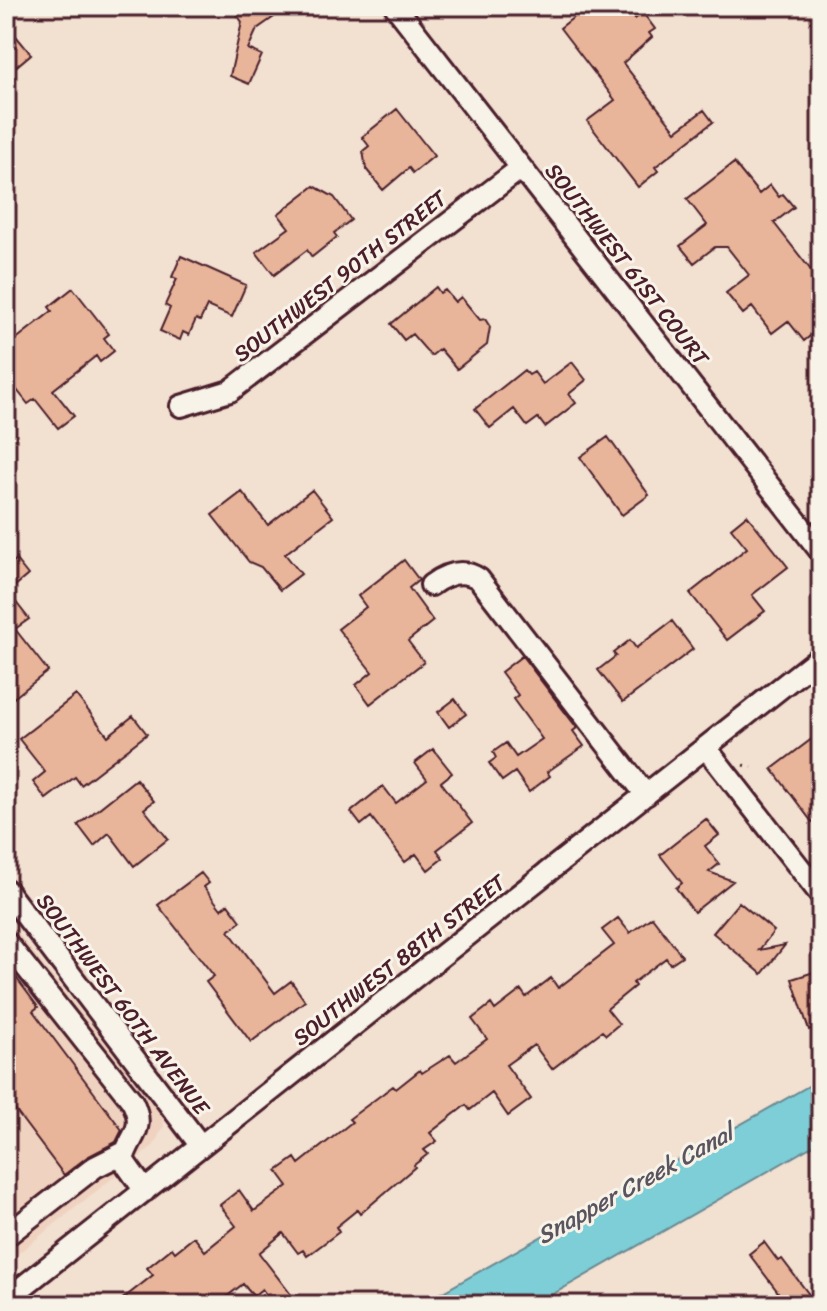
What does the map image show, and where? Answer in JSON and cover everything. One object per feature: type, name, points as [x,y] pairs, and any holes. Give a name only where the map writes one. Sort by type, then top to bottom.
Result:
[{"type":"street","name":"SOUTHWEST 61ST COURT","points":[[395,6],[821,552]]},
{"type":"street","name":"SOUTHWEST 90TH STREET","points":[[181,406],[230,391],[521,168]]},
{"type":"street","points":[[431,585],[457,573],[469,572],[479,579],[646,795]]},
{"type":"street","name":"SOUTHWEST 88TH STREET","points":[[6,1300],[821,656]]},
{"type":"street","points":[[706,748],[821,895]]},
{"type":"street","name":"SOUTHWEST 60TH AVENUE","points":[[6,890],[201,1146]]},
{"type":"street","points":[[6,942],[132,1101],[139,1117],[139,1126],[123,1160],[145,1191]]},
{"type":"street","points":[[6,1236],[95,1167],[125,1152]]},
{"type":"shaded area","points":[[6,918],[162,1113],[164,1126],[153,1146],[6,1263]]},
{"type":"water","name":"Snapper Creek Canal","points":[[821,1079],[821,1141],[534,1305],[420,1305]]},
{"type":"building","points":[[231,6],[266,6],[274,17],[257,29],[248,49],[262,55],[249,84],[230,76],[242,22]]},
{"type":"building","points":[[588,6],[624,6],[635,19],[643,13],[655,29],[649,33],[652,37],[623,63],[676,131],[704,110],[713,122],[655,167],[658,171],[638,187],[587,121],[615,100],[560,28]]},
{"type":"building","points":[[6,24],[31,54],[6,75]]},
{"type":"building","points":[[397,109],[434,156],[413,173],[409,168],[383,190],[366,169],[363,151],[369,146],[362,137]]},
{"type":"building","points":[[734,163],[759,194],[770,185],[779,197],[783,194],[794,207],[774,223],[821,283],[821,327],[804,341],[788,321],[772,333],[752,307],[743,314],[726,293],[749,275],[727,247],[715,247],[694,263],[680,246],[707,225],[687,199]]},
{"type":"building","points":[[314,186],[334,197],[351,220],[334,233],[337,237],[312,257],[307,250],[274,275],[256,252],[289,228],[278,214]]},
{"type":"building","points":[[181,256],[246,285],[232,317],[207,306],[200,321],[196,319],[189,335],[183,332],[180,340],[160,331],[170,308],[165,305],[177,279],[172,277]]},
{"type":"building","points":[[436,287],[440,293],[445,290],[455,302],[461,297],[490,327],[487,345],[457,369],[440,349],[431,356],[412,334],[404,340],[391,324]]},
{"type":"building","points":[[73,288],[109,334],[104,338],[114,351],[100,362],[96,356],[53,390],[74,416],[58,428],[35,399],[28,404],[6,376],[6,347],[52,311],[49,307]]},
{"type":"building","points":[[572,362],[586,380],[569,394],[576,403],[545,427],[538,418],[527,426],[514,409],[490,428],[475,409],[524,370],[529,375],[534,372],[543,384]]},
{"type":"building","points":[[608,437],[649,495],[622,515],[580,457]]},
{"type":"building","points":[[312,490],[333,517],[285,554],[301,574],[280,590],[261,567],[249,562],[212,515],[242,492],[268,525]]},
{"type":"building","points":[[747,515],[788,567],[752,595],[765,611],[727,640],[690,593],[747,548],[731,528]]},
{"type":"building","points":[[16,560],[28,575],[8,592],[29,619],[15,629],[48,671],[6,704],[6,568]]},
{"type":"building","points":[[404,560],[419,580],[409,588],[433,621],[408,641],[424,662],[370,704],[356,685],[372,672],[338,629],[366,607],[358,596]]},
{"type":"building","points":[[672,621],[693,649],[623,702],[598,670],[630,640],[636,648]]},
{"type":"building","points":[[522,656],[577,728],[573,731],[584,746],[547,772],[550,776],[529,792],[515,772],[502,781],[489,763],[496,758],[493,752],[506,743],[516,757],[542,739],[513,699],[518,695],[501,672]]},
{"type":"building","points":[[76,695],[108,736],[133,716],[147,734],[81,785],[75,777],[46,799],[33,782],[45,772],[19,739]]},
{"type":"building","points":[[455,699],[466,714],[449,727],[438,712]]},
{"type":"building","points":[[821,732],[821,815],[812,822],[772,769]]},
{"type":"building","points":[[433,749],[452,773],[441,782],[472,823],[437,850],[443,858],[428,870],[416,854],[405,862],[371,817],[361,825],[351,812],[383,786],[396,803],[427,779],[415,763]]},
{"type":"building","points":[[136,779],[154,801],[144,809],[168,839],[134,866],[109,833],[94,846],[78,825]]},
{"type":"building","points":[[706,819],[719,835],[705,846],[719,864],[709,872],[733,881],[694,912],[676,888],[682,883],[660,855]]},
{"type":"building","points":[[201,873],[209,883],[204,887],[221,909],[228,904],[241,921],[229,931],[275,993],[291,981],[305,1001],[251,1042],[206,982],[214,976],[158,905]]},
{"type":"building","points":[[739,902],[774,931],[759,950],[785,945],[762,974],[713,933]]},
{"type":"building","points":[[652,917],[682,956],[670,964],[666,958],[633,983],[635,986],[607,1009],[619,1024],[606,1035],[602,1031],[552,1069],[534,1045],[506,1065],[531,1099],[508,1116],[492,1093],[470,1110],[466,1105],[430,1133],[437,1141],[424,1150],[428,1154],[415,1167],[360,1214],[357,1210],[336,1227],[339,1232],[307,1256],[303,1250],[298,1253],[283,1233],[259,1253],[299,1305],[274,1305],[262,1289],[253,1296],[243,1284],[216,1305],[115,1305],[153,1275],[147,1268],[172,1248],[175,1252],[194,1237],[205,1251],[236,1226],[220,1205],[239,1190],[254,1211],[288,1186],[277,1171],[295,1158],[299,1164],[352,1122],[349,1119],[393,1086],[396,1089],[420,1070],[422,1073],[450,1055],[456,1062],[487,1039],[472,1019],[491,1004],[495,1010],[521,990],[526,997],[551,978],[558,988],[614,945],[602,930],[618,918],[630,933]]},
{"type":"building","points":[[6,964],[38,1007],[33,1011],[122,1130],[116,1142],[87,1157],[64,1175],[6,1098]]},
{"type":"building","points":[[814,972],[817,983],[821,982],[821,1026],[809,1030],[792,979]]},
{"type":"building","points":[[764,1242],[778,1261],[782,1259],[817,1305],[760,1305],[778,1292],[749,1254]]}]
